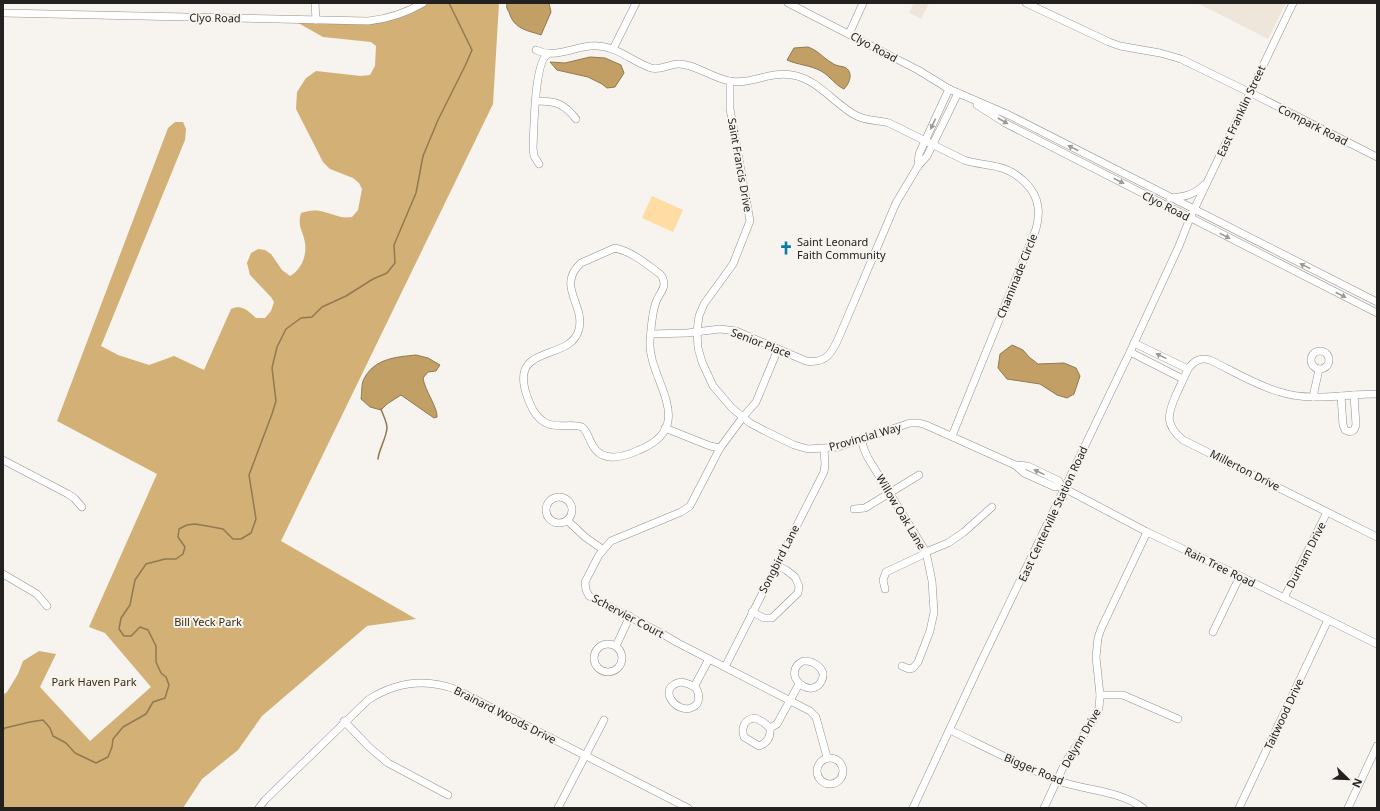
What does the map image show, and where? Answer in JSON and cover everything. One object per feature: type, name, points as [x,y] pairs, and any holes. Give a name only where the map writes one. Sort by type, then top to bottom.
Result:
[{"type":"street","points":[[315,3],[316,20]]},
{"type":"street","name":"Clyo Road","points":[[3,13],[352,21],[380,20],[404,13],[423,3]]},
{"type":"street","points":[[613,49],[636,3]]},
{"type":"street","name":"Clyo Road","points":[[788,3],[918,70],[1005,123],[1377,313]]},
{"type":"street","points":[[849,34],[863,3]]},
{"type":"street","name":"Compark Road","points":[[1026,3],[1102,40],[1120,46],[1157,52],[1181,59],[1250,92],[1377,157]]},
{"type":"street","name":"East Franklin Street","points":[[1190,218],[1293,3]]},
{"type":"street","name":"Chaminade Circle","points":[[536,50],[548,54],[567,52],[595,46],[613,49],[651,68],[684,64],[730,81],[748,81],[781,74],[804,78],[814,83],[856,116],[864,119],[881,120],[890,123],[971,163],[998,166],[1018,176],[1028,186],[1038,206],[1038,218],[1034,237],[952,436]]},
{"type":"street","points":[[540,164],[534,156],[533,148],[536,102],[543,58],[548,54]]},
{"type":"street","name":"Saint Francis Drive","points":[[697,331],[699,316],[704,304],[733,264],[750,221],[730,109],[730,81]]},
{"type":"street","points":[[918,166],[919,154],[949,89]]},
{"type":"street","points":[[918,166],[927,156],[958,94]]},
{"type":"street","name":"Clyo Road","points":[[958,94],[1009,115],[1377,302]]},
{"type":"street","points":[[536,102],[554,102],[560,104],[570,110],[576,119]]},
{"type":"street","name":"Senior Place","points":[[651,334],[688,333],[720,329],[736,331],[806,361],[813,362],[823,359],[834,349],[890,215],[918,166]]},
{"type":"street","points":[[1170,198],[1191,195],[1207,183]]},
{"type":"street","name":"East Centerville Station Road","points":[[913,808],[1062,486],[1130,352],[1179,246],[1190,218]]},
{"type":"street","points":[[616,248],[634,255],[664,278],[664,285],[656,303],[651,334],[650,350],[668,408],[668,415],[665,428],[658,438],[647,447],[620,456],[604,456],[596,450],[582,427],[556,426],[544,422],[531,407],[524,385],[524,374],[526,367],[532,360],[539,356],[566,346],[575,338],[580,328],[580,317],[570,287],[573,272],[581,263],[616,248]]},
{"type":"street","name":"Provincial Way","points":[[697,331],[698,348],[702,362],[713,386],[732,408],[750,423],[794,444],[808,449],[838,447],[910,423],[919,423],[952,436],[1015,465],[1024,473],[1055,488],[1062,486]]},
{"type":"street","points":[[1134,343],[1188,369],[1196,361],[1205,358],[1267,388],[1289,394],[1313,396],[1377,394]]},
{"type":"street","name":"Schervier Court","points":[[778,349],[756,402],[720,448],[693,501],[685,510],[611,541],[602,549],[585,582],[587,594],[810,711],[816,717],[826,757]]},
{"type":"street","points":[[1130,352],[1184,379]]},
{"type":"street","name":"Millerton Drive","points":[[1188,369],[1169,412],[1170,425],[1176,434],[1183,440],[1377,538]]},
{"type":"street","points":[[1313,396],[1319,369]]},
{"type":"street","points":[[1341,396],[1343,425],[1345,430],[1350,432],[1354,430],[1356,425],[1354,395]]},
{"type":"street","points":[[665,428],[710,446],[720,448]]},
{"type":"street","name":"Willow Oak Lane","points":[[861,439],[868,458],[926,552],[932,581],[934,612],[930,631],[918,662],[914,668],[909,669],[902,666]]},
{"type":"street","name":"Songbird Lane","points":[[725,667],[824,472],[824,449]]},
{"type":"street","points":[[3,460],[68,494],[82,507]]},
{"type":"street","points":[[854,509],[865,508],[919,475]]},
{"type":"street","name":"Rain Tree Road","points":[[1062,486],[1147,532],[1377,644]]},
{"type":"street","points":[[885,589],[883,580],[886,572],[948,543],[964,532],[992,507]]},
{"type":"street","name":"Durham Drive","points":[[1284,598],[1327,512]]},
{"type":"street","points":[[568,521],[585,537],[602,549]]},
{"type":"street","name":"Delynn Drive","points":[[1044,808],[1071,753],[1097,713],[1100,695],[1096,657],[1098,638],[1147,532]]},
{"type":"street","points":[[752,612],[764,618],[772,618],[798,592],[798,586],[794,577],[786,570],[776,566]]},
{"type":"street","points":[[3,574],[37,594],[47,606]]},
{"type":"street","points":[[1214,632],[1240,576]]},
{"type":"street","points":[[934,612],[942,613]]},
{"type":"street","points":[[616,646],[630,616]]},
{"type":"street","name":"Taitwood Drive","points":[[1239,808],[1328,620]]},
{"type":"street","points":[[608,644],[616,646],[621,652],[622,656],[619,668],[609,673],[596,666],[594,659],[598,648],[608,644]]},
{"type":"street","points":[[694,687],[709,659]]},
{"type":"street","name":"Brainard Woods Drive","points":[[259,808],[265,800],[344,721],[368,700],[386,690],[408,684],[419,683],[438,684],[457,690],[688,808]]},
{"type":"street","points":[[770,728],[777,724],[799,684]]},
{"type":"street","points":[[1100,695],[1123,695],[1178,720]]},
{"type":"street","points":[[558,808],[604,720]]},
{"type":"street","points":[[344,721],[388,763],[448,795]]},
{"type":"street","name":"Bigger Road","points":[[950,730],[1058,780],[1117,795],[1130,800],[1143,808]]},
{"type":"street","points":[[1348,808],[1377,746]]},
{"type":"shaded area","points":[[507,3],[549,3],[551,12],[541,35],[521,28],[517,25],[511,18],[507,8]]},
{"type":"shaded area","points":[[914,3],[929,3],[921,19],[909,13]]},
{"type":"shaded area","points":[[1197,3],[1286,3],[1268,39]]},
{"type":"shaded area","points":[[808,47],[815,50],[834,64],[844,67],[849,71],[850,77],[848,84],[844,89],[821,71],[813,67],[787,60],[794,48]]},
{"type":"shaded area","points":[[590,57],[605,58],[621,65],[624,73],[615,87],[607,88],[588,77],[557,70],[550,62],[565,63]]},
{"type":"shaded area","points":[[652,196],[683,210],[673,232],[642,218]]},
{"type":"shaded area","points":[[1012,345],[1023,350],[1038,364],[1064,363],[1076,368],[1080,376],[1074,394],[1067,398],[1057,395],[1040,384],[1007,379],[998,368],[1000,354]]},
{"type":"shaded area","points":[[416,355],[428,358],[440,365],[436,371],[428,372],[423,378],[436,409],[437,417],[434,418],[401,395],[381,410],[370,407],[361,399],[364,379],[375,366],[381,362],[394,358]]},
{"type":"green space","name":"Bill Yeck Park","points":[[423,3],[499,3],[493,104],[281,541],[416,619],[367,626],[262,716],[238,750],[202,779],[183,808],[3,808],[3,695],[7,692],[18,674],[23,661],[39,651],[56,654],[40,687],[90,741],[151,687],[105,633],[89,627],[157,474],[57,421],[168,128],[175,122],[183,122],[186,129],[185,140],[101,346],[118,355],[149,365],[174,356],[204,370],[231,309],[238,307],[242,308],[256,318],[265,318],[271,311],[274,302],[250,275],[247,263],[251,253],[258,249],[265,250],[271,254],[282,270],[290,276],[300,266],[305,253],[305,243],[300,225],[301,213],[317,211],[340,217],[352,217],[358,210],[362,189],[359,183],[353,178],[330,169],[323,162],[296,109],[297,92],[306,78],[316,71],[361,76],[370,75],[375,66],[376,46],[371,42],[323,37],[293,20],[369,21]]},
{"type":"waterway","points":[[3,730],[5,728],[43,720],[50,728],[53,736],[66,743],[75,753],[96,763],[108,757],[113,739],[123,727],[146,714],[153,702],[165,698],[169,685],[166,677],[161,673],[156,662],[156,646],[148,630],[140,627],[131,636],[124,636],[119,629],[121,618],[130,605],[135,580],[146,564],[165,559],[176,559],[183,554],[185,547],[178,537],[179,529],[187,525],[195,524],[223,529],[233,539],[241,539],[251,533],[256,519],[249,475],[276,401],[272,368],[277,347],[286,329],[301,318],[312,317],[322,307],[346,296],[373,279],[387,273],[395,263],[394,245],[416,193],[423,156],[438,120],[472,50],[449,3]]},
{"type":"waterway","points":[[378,459],[387,428],[381,409]]},
{"type":"place","name":"Saint Leonard Faith Community","points":[[786,248]]},
{"type":"park label","name":"Park Haven Park","points":[[94,682]]}]
